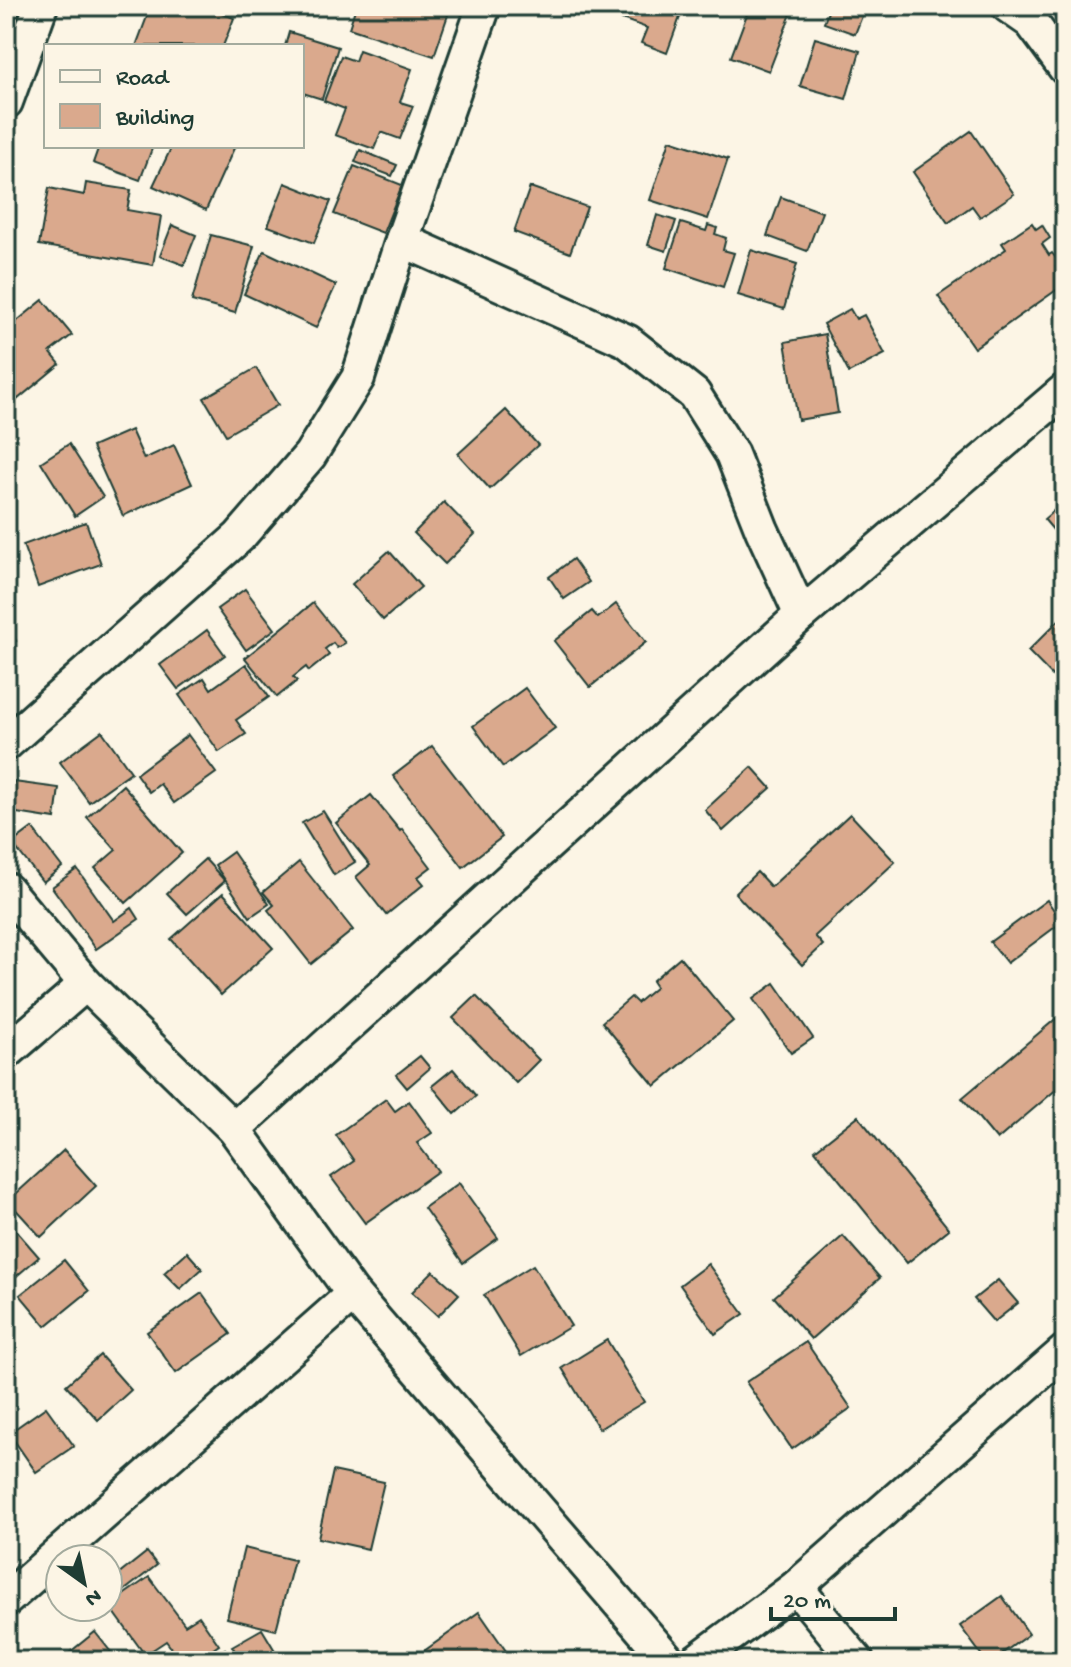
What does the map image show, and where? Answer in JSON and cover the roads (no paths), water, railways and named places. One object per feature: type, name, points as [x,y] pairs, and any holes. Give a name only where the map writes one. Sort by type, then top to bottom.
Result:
[{"type":"street","points":[[6,102],[41,6]]},
{"type":"street","points":[[6,744],[239,537],[310,455],[358,378],[402,240],[484,6]]},
{"type":"street","points":[[1008,6],[1031,22],[1065,68]]},
{"type":"street","points":[[402,240],[627,341],[694,394],[732,454],[801,615]]},
{"type":"street","points":[[234,1129],[801,615],[1065,390]]},
{"type":"street","points":[[6,889],[86,984],[234,1129],[353,1294],[669,1661]]},
{"type":"street","points":[[6,1053],[86,984]]},
{"type":"street","points":[[6,1600],[353,1294]]},
{"type":"street","points":[[696,1661],[796,1587],[1065,1351]]},
{"type":"street","points":[[796,1587],[857,1661]]}]
